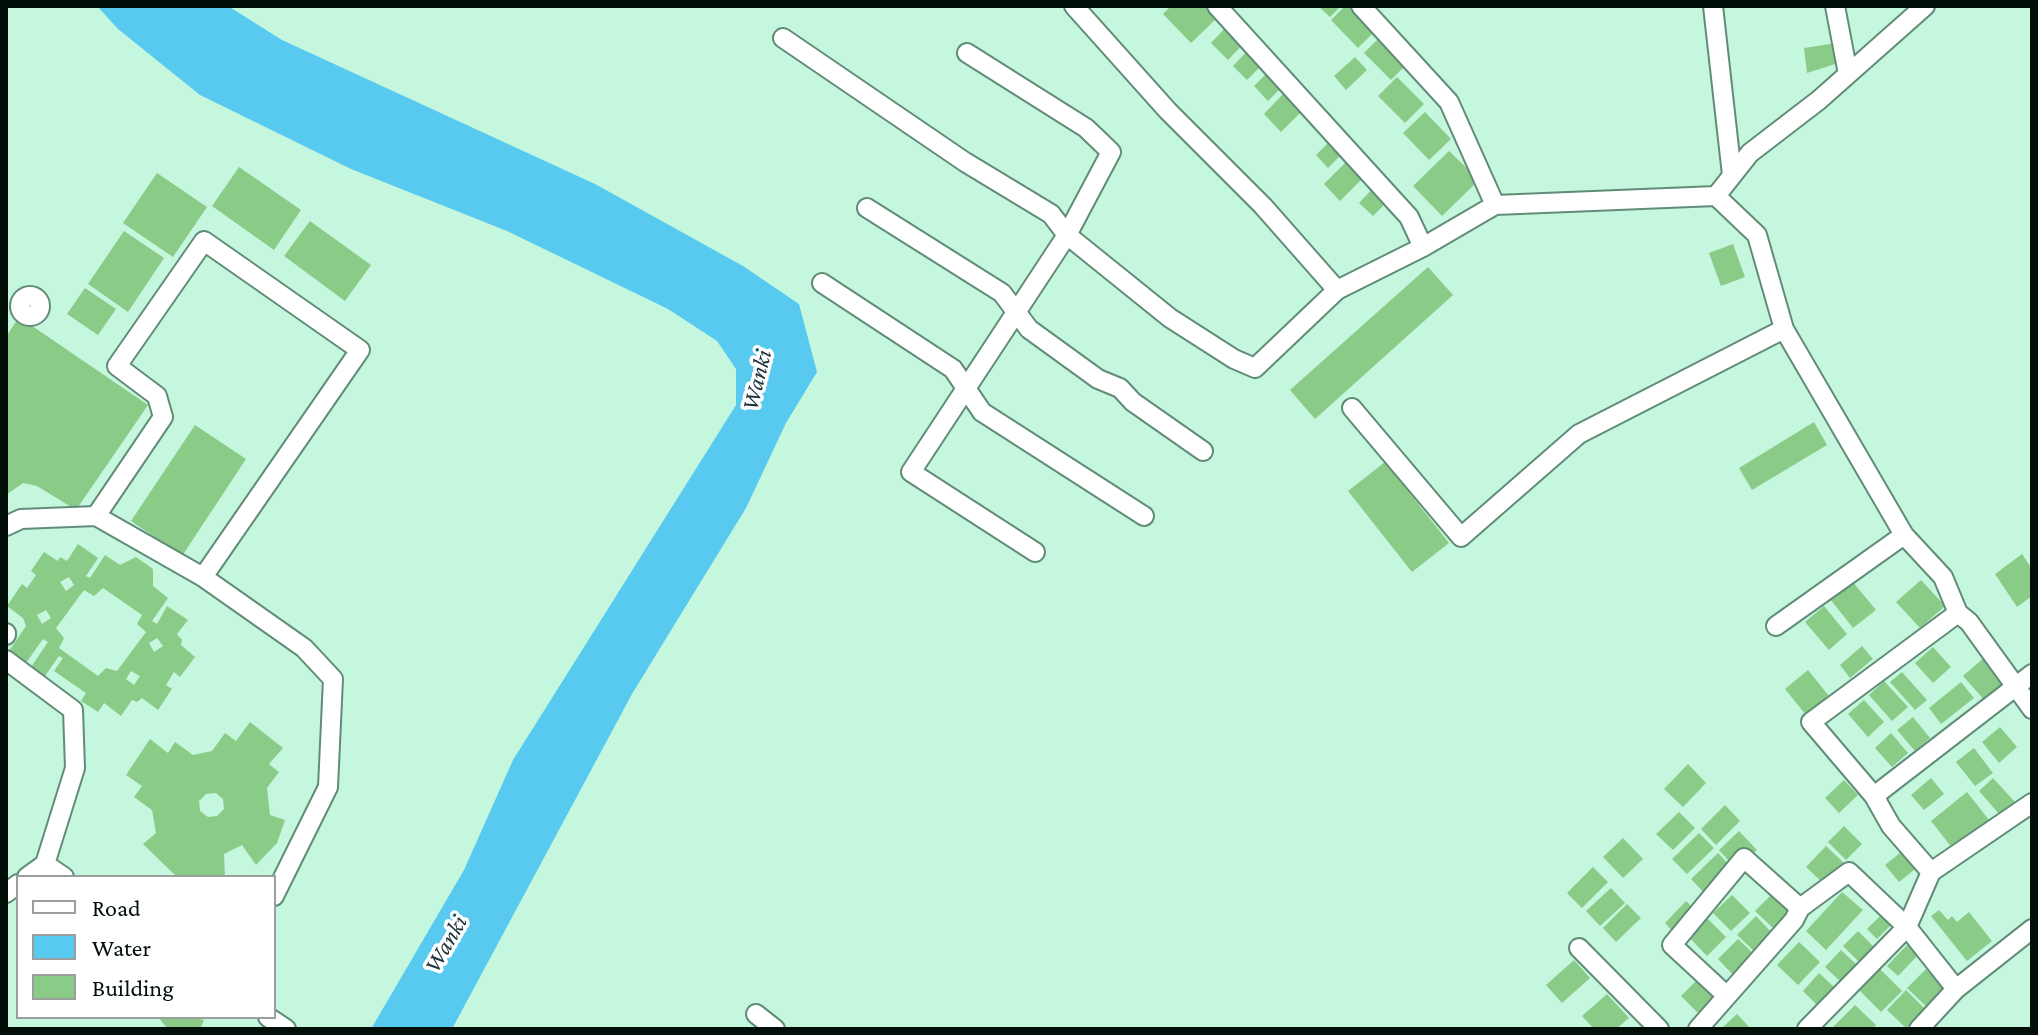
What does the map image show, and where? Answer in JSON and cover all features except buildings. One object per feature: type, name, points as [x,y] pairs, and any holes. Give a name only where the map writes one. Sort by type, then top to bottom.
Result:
[{"type":"street","points":[[1074,6],[1168,111],[1263,206],[1337,290]]},
{"type":"street","points":[[1217,6],[1409,217],[1423,247]]},
{"type":"street","points":[[1361,6],[1449,102],[1495,205]]},
{"type":"street","points":[[1713,6],[1732,175]]},
{"type":"street","points":[[1835,6],[1848,74]]},
{"type":"street","points":[[1716,196],[1750,153],[1848,74],[1925,6]]},
{"type":"street","points":[[783,38],[965,162],[1051,214],[1067,235],[1170,318],[1234,359],[1255,368],[1337,290],[1423,247],[1495,205],[1716,196],[1757,235],[1784,329],[1904,535],[1943,577],[1958,613],[1969,622],[2032,709]]},
{"type":"street","points":[[967,53],[1086,128],[1111,152],[1067,235],[911,472],[1035,552]]},
{"type":"street","points":[[867,208],[1002,293],[1029,329],[1098,379],[1120,388],[1133,402],[1203,451]]},
{"type":"street","points":[[96,516],[163,417],[157,396],[117,366],[204,241],[360,350],[203,577]]},
{"type":"street","points":[[822,283],[953,369],[982,412],[1144,516]]},
{"type":"street","points":[[1352,408],[1461,537],[1579,434],[1784,329]]},
{"type":"street","points":[[6,526],[21,519],[96,516],[203,577],[304,648],[333,679],[328,787],[276,892]]},
{"type":"street","points":[[1776,626],[1904,535]]},
{"type":"street","points":[[1931,872],[1891,826],[1874,796],[1811,722],[1958,613]]},
{"type":"street","points":[[6,660],[73,710],[75,768],[45,864],[30,875]]},
{"type":"street","points":[[1874,796],[2032,674]]},
{"type":"street","points":[[1807,1029],[1907,927],[1931,872],[2032,803]]},
{"type":"street","points":[[1727,996],[1672,945],[1744,858],[1800,908]]},
{"type":"street","points":[[45,864],[61,875]]},
{"type":"street","points":[[1698,1029],[1794,920],[1800,908],[1849,872],[1907,927],[1956,989]]},
{"type":"street","points":[[1919,1029],[1956,989],[2032,929]]},
{"type":"street","points":[[1579,948],[1659,1029]]},
{"type":"street","points":[[756,1014],[775,1029]]},
{"type":"water","name":"Wanki","points":[[97,6],[228,6],[282,40],[595,184],[743,266],[799,304],[817,372],[786,423],[746,508],[632,694],[452,1029],[371,1029],[464,870],[513,760],[736,405],[736,369],[717,341],[668,309],[507,231],[351,169],[200,95],[118,29]]}]
